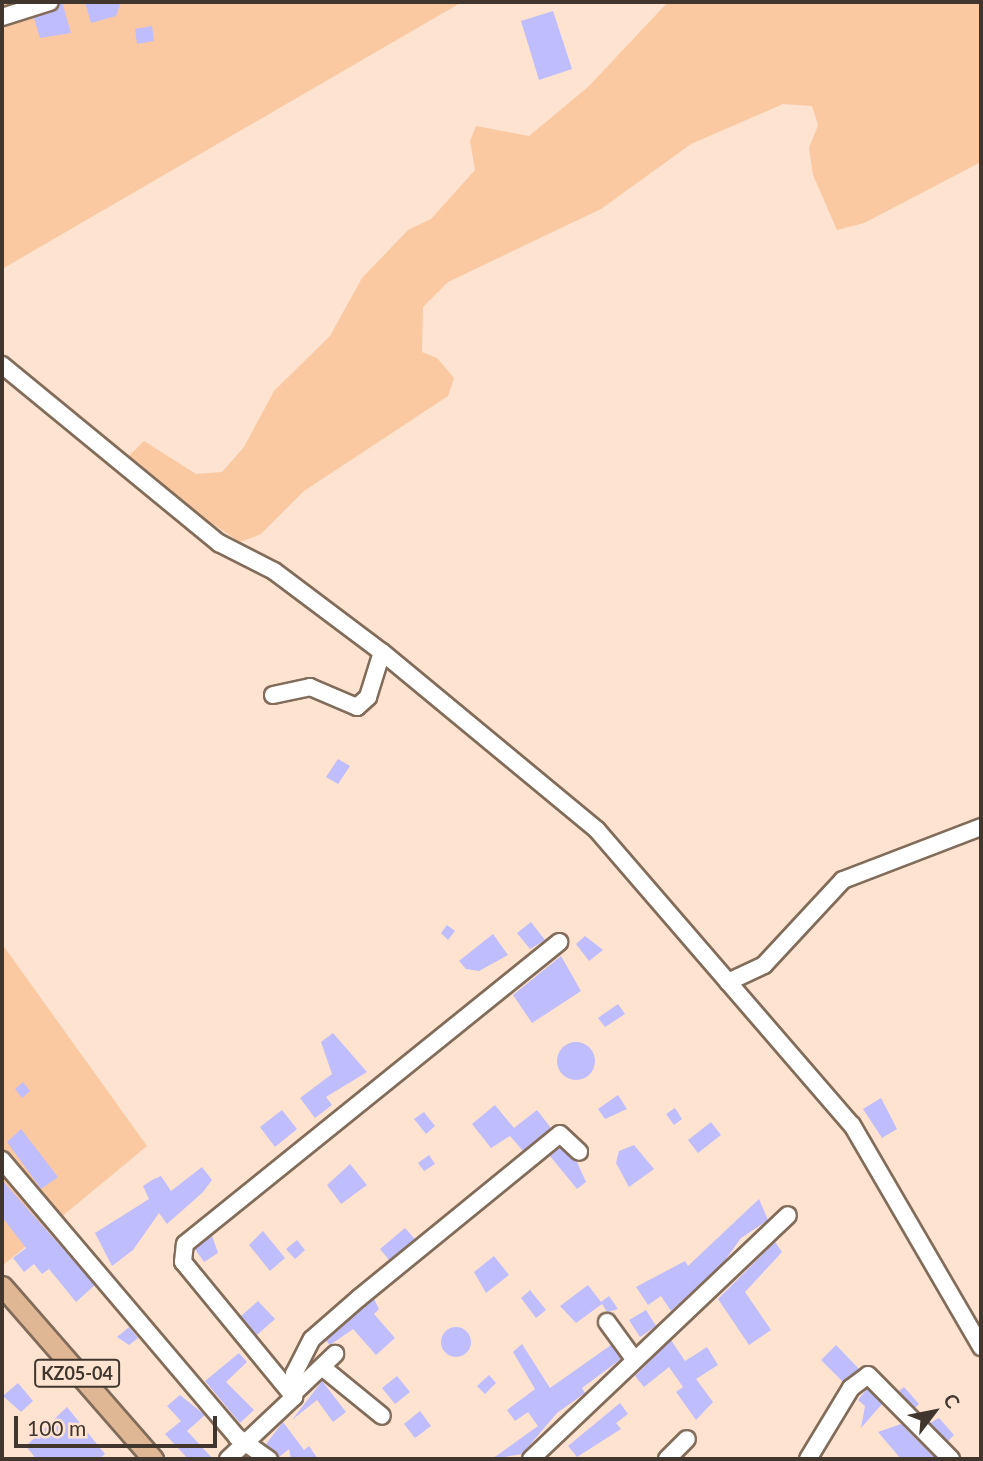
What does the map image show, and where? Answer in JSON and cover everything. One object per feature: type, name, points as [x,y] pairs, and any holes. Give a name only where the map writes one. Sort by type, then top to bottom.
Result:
[{"type":"main road","name":"KZ05-04","points":[[2,1286],[153,1459]]},
{"type":"street","points":[[2,17],[50,2]]},
{"type":"street","points":[[2,365],[219,543],[274,571],[382,652],[572,805],[852,1125],[981,1347]]},
{"type":"street","points":[[272,695],[310,687],[357,707],[368,697],[382,652]]},
{"type":"street","points":[[728,982],[764,965],[844,880],[981,827]]},
{"type":"street","points":[[294,1395],[183,1262],[185,1244],[559,942]]},
{"type":"street","points":[[294,1395],[294,1374],[312,1339],[359,1298],[560,1133],[579,1152]]},
{"type":"street","points":[[2,1160],[248,1443],[269,1459]]},
{"type":"street","points":[[530,1459],[788,1215]]},
{"type":"street","points":[[607,1322],[634,1359]]},
{"type":"street","points":[[228,1459],[248,1443],[335,1353]]},
{"type":"street","points":[[322,1367],[382,1416]]},
{"type":"street","points":[[808,1459],[851,1388],[868,1375],[951,1459]]},
{"type":"street","points":[[667,1459],[687,1439]]},
{"type":"shaded area","points":[[2,2],[462,2],[2,269]]},
{"type":"shaded area","points":[[668,2],[981,2],[981,162],[864,223],[837,230],[813,175],[809,148],[818,125],[812,106],[783,104],[691,144],[601,209],[448,282],[423,307],[422,352],[437,358],[454,378],[448,396],[304,491],[261,534],[240,542],[187,507],[129,456],[144,441],[196,474],[222,472],[244,447],[274,391],[330,336],[362,278],[408,230],[431,219],[475,170],[470,141],[476,126],[529,136],[588,87]]},
{"type":"shaded area","points":[[2,944],[147,1146],[2,1266]]},
{"type":"building","points":[[62,2],[71,33],[40,38],[34,18]]},
{"type":"building","points":[[85,2],[121,2],[116,16],[91,23]]},
{"type":"building","points":[[553,11],[572,69],[539,80],[521,21]]},
{"type":"building","points":[[152,26],[154,41],[137,44],[135,29]]},
{"type":"building","points":[[338,759],[350,766],[338,784],[326,777]]},
{"type":"building","points":[[531,922],[545,940],[530,949],[517,933]]},
{"type":"building","points":[[447,925],[455,931],[448,940],[441,933]]},
{"type":"building","points":[[493,934],[508,955],[479,971],[466,969],[459,961]]},
{"type":"building","points":[[585,936],[603,950],[589,961],[576,944]]},
{"type":"building","points":[[561,956],[581,991],[532,1023],[513,995]]},
{"type":"building","points":[[618,1004],[625,1014],[605,1027],[598,1018]]},
{"type":"building","points":[[333,1033],[367,1072],[326,1097],[332,1105],[315,1118],[300,1098],[332,1074],[321,1042]]},
{"type":"building","points":[[576,1042],[589,1048],[595,1061],[589,1074],[576,1080],[563,1074],[557,1061],[563,1048]]},
{"type":"building","points":[[23,1082],[30,1091],[22,1098],[15,1089]]},
{"type":"building","points":[[618,1095],[627,1109],[605,1119],[598,1109]]},
{"type":"building","points":[[881,1098],[897,1129],[882,1138],[863,1109]]},
{"type":"building","points":[[495,1105],[514,1128],[537,1110],[551,1128],[523,1151],[510,1136],[491,1148],[472,1124]]},
{"type":"building","points":[[675,1108],[682,1119],[674,1125],[666,1114]]},
{"type":"building","points":[[282,1110],[297,1129],[275,1147],[260,1127]]},
{"type":"building","points":[[424,1112],[435,1126],[426,1134],[414,1119]]},
{"type":"building","points":[[711,1122],[721,1135],[698,1153],[688,1140]]},
{"type":"building","points":[[21,1129],[58,1177],[41,1189],[7,1142]]},
{"type":"building","points":[[634,1145],[654,1169],[629,1187],[616,1163],[619,1151]]},
{"type":"building","points":[[559,1148],[577,1162],[586,1182],[577,1189],[550,1156]]},
{"type":"building","points":[[429,1155],[435,1164],[424,1171],[418,1163]]},
{"type":"building","points":[[350,1164],[367,1185],[341,1204],[327,1185]]},
{"type":"building","points":[[202,1167],[212,1180],[203,1192],[167,1224],[159,1213],[133,1250],[112,1266],[95,1233],[149,1199],[143,1186],[152,1180],[161,1176],[171,1191]]},
{"type":"building","points":[[2,1180],[95,1285],[76,1302],[49,1269],[42,1274],[34,1264],[24,1272],[13,1258],[26,1248],[2,1217]]},
{"type":"building","points":[[759,1199],[768,1220],[741,1238],[723,1263],[671,1311],[661,1296],[648,1305],[636,1287],[685,1261],[688,1266]]},
{"type":"building","points":[[405,1228],[415,1239],[389,1260],[380,1249]]},
{"type":"building","points":[[263,1231],[285,1258],[270,1271],[249,1245]]},
{"type":"building","points":[[212,1236],[218,1253],[204,1262],[195,1249]]},
{"type":"building","points":[[297,1240],[305,1250],[295,1259],[286,1249]]},
{"type":"building","points":[[775,1242],[782,1252],[745,1292],[771,1330],[749,1345],[718,1299]]},
{"type":"building","points":[[494,1256],[509,1275],[486,1293],[474,1272]]},
{"type":"building","points":[[588,1285],[601,1302],[609,1296],[618,1309],[607,1312],[602,1304],[576,1323],[560,1306]]},
{"type":"building","points":[[530,1290],[546,1310],[536,1318],[521,1298]]},
{"type":"building","points":[[374,1299],[379,1309],[374,1314],[395,1338],[376,1355],[353,1329],[330,1345],[326,1341]]},
{"type":"building","points":[[258,1301],[275,1319],[257,1335],[241,1316]]},
{"type":"building","points":[[646,1310],[656,1326],[640,1337],[629,1320]]},
{"type":"building","points":[[129,1327],[138,1338],[129,1345],[117,1337]]},
{"type":"building","points":[[456,1327],[466,1332],[471,1342],[466,1352],[456,1357],[446,1352],[441,1342],[446,1332]]},
{"type":"building","points":[[671,1340],[685,1361],[707,1347],[718,1365],[696,1379],[713,1402],[696,1420],[676,1392],[683,1387],[669,1367],[644,1387],[635,1376]]},
{"type":"building","points":[[522,1344],[550,1388],[611,1345],[621,1359],[582,1388],[585,1393],[557,1413],[522,1454],[492,1459],[538,1426],[528,1412],[515,1421],[507,1410],[535,1389],[513,1352]]},
{"type":"building","points":[[836,1345],[859,1369],[843,1382],[821,1360]]},
{"type":"building","points":[[239,1353],[247,1362],[226,1382],[254,1410],[240,1423],[205,1381]]},
{"type":"building","points":[[489,1375],[496,1383],[485,1394],[477,1386]]},
{"type":"building","points":[[397,1376],[410,1392],[395,1404],[382,1388]]},
{"type":"building","points":[[322,1381],[346,1412],[333,1422],[317,1400],[292,1420]]},
{"type":"building","points":[[18,1383],[33,1401],[21,1412],[3,1396]]},
{"type":"building","points":[[904,1387],[919,1404],[915,1408],[899,1391]]},
{"type":"building","points":[[867,1389],[882,1404],[861,1428],[865,1406],[858,1400]]},
{"type":"building","points":[[180,1395],[205,1415],[187,1431],[213,1459],[188,1459],[165,1434],[181,1421],[167,1406]]},
{"type":"building","points":[[620,1403],[628,1414],[616,1423],[621,1429],[577,1457],[568,1446]]},
{"type":"building","points":[[67,1407],[105,1454],[99,1459],[36,1459],[26,1446]]},
{"type":"building","points":[[420,1411],[431,1426],[415,1438],[404,1424]]},
{"type":"building","points":[[939,1418],[954,1435],[948,1441],[930,1423]]},
{"type":"building","points":[[283,1422],[304,1450],[309,1446],[318,1459],[291,1459],[289,1449],[279,1457],[266,1444]]},
{"type":"building","points":[[901,1424],[936,1459],[901,1459],[878,1432]]}]
